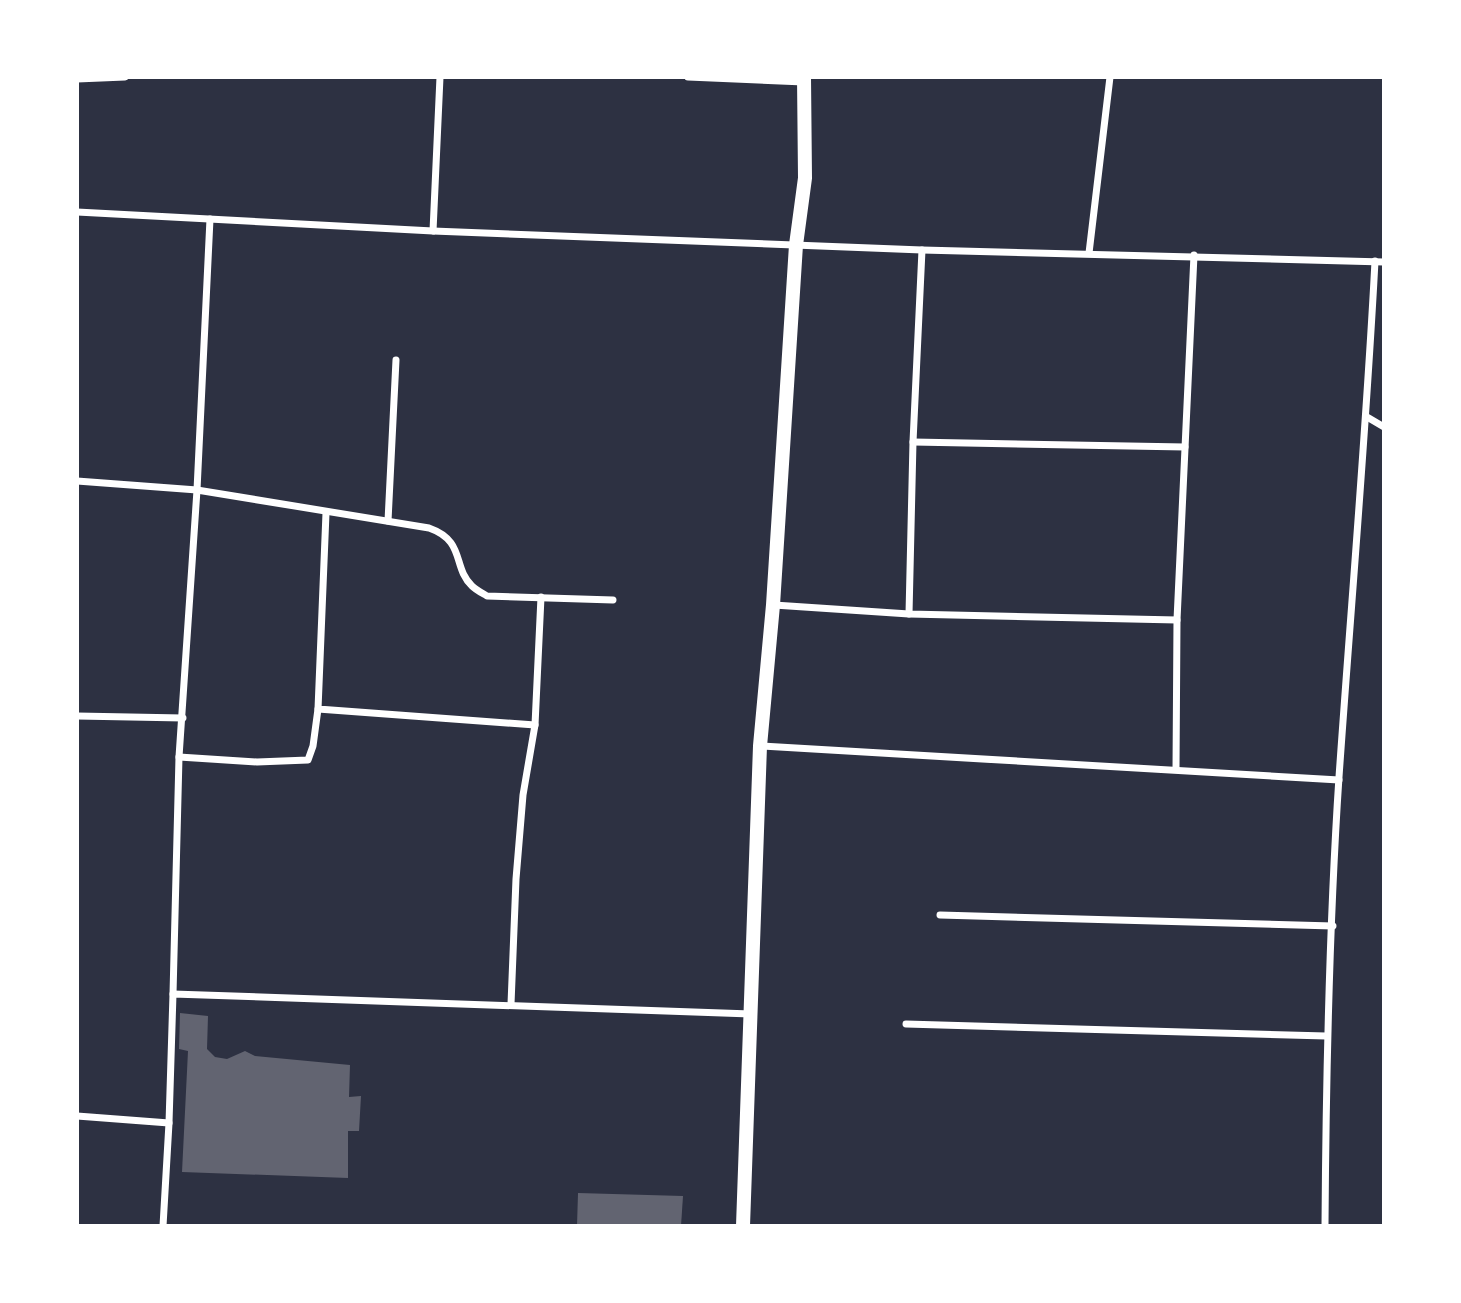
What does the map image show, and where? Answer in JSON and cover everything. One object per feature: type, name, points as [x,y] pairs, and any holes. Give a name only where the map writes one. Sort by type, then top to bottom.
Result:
[{"type":"main road","points":[[743,1226],[760,746],[773,605],[796,245],[806,178],[804,79]]},
{"type":"street","points":[[77,79],[125,77]]},
{"type":"street","points":[[433,232],[440,77]]},
{"type":"street","points":[[688,77],[804,79]]},
{"type":"street","points":[[1089,253],[1110,77]]},
{"type":"street","points":[[77,212],[433,232],[922,250],[1380,261],[1339,780],[1326,1036],[1325,1226]]},
{"type":"street","points":[[163,1226],[169,1123],[179,757],[184,718],[197,490],[209,219]]},
{"type":"street","points":[[909,614],[913,442],[922,250]]},
{"type":"street","points":[[1176,769],[1177,620],[1194,255]]},
{"type":"street","points":[[388,521],[396,360]]},
{"type":"street","points":[[1367,417],[1384,427]]},
{"type":"street","points":[[913,442],[1185,447]]},
{"type":"street","points":[[77,481],[197,490],[388,521],[443,533],[455,549],[471,586],[487,596],[613,600]]},
{"type":"street","points":[[179,757],[257,762],[308,760],[313,746],[318,709],[326,513]]},
{"type":"street","points":[[511,1004],[523,795],[535,725],[541,597]]},
{"type":"street","points":[[773,605],[909,614],[1177,620]]},
{"type":"street","points":[[318,709],[535,725]]},
{"type":"street","points":[[77,716],[184,718]]},
{"type":"street","points":[[760,746],[1339,780]]},
{"type":"street","points":[[940,915],[1333,926]]},
{"type":"street","points":[[173,994],[751,1014]]},
{"type":"street","points":[[906,1024],[1326,1036]]},
{"type":"street","points":[[77,1116],[169,1123]]},
{"type":"building","points":[[180,1013],[208,1016],[207,1049],[215,1057],[227,1059],[245,1051],[255,1056],[350,1065],[349,1097],[361,1096],[359,1131],[348,1131],[348,1178],[182,1172],[188,1051],[179,1049]]},
{"type":"building","points":[[578,1193],[683,1196],[681,1226],[577,1226]]}]
